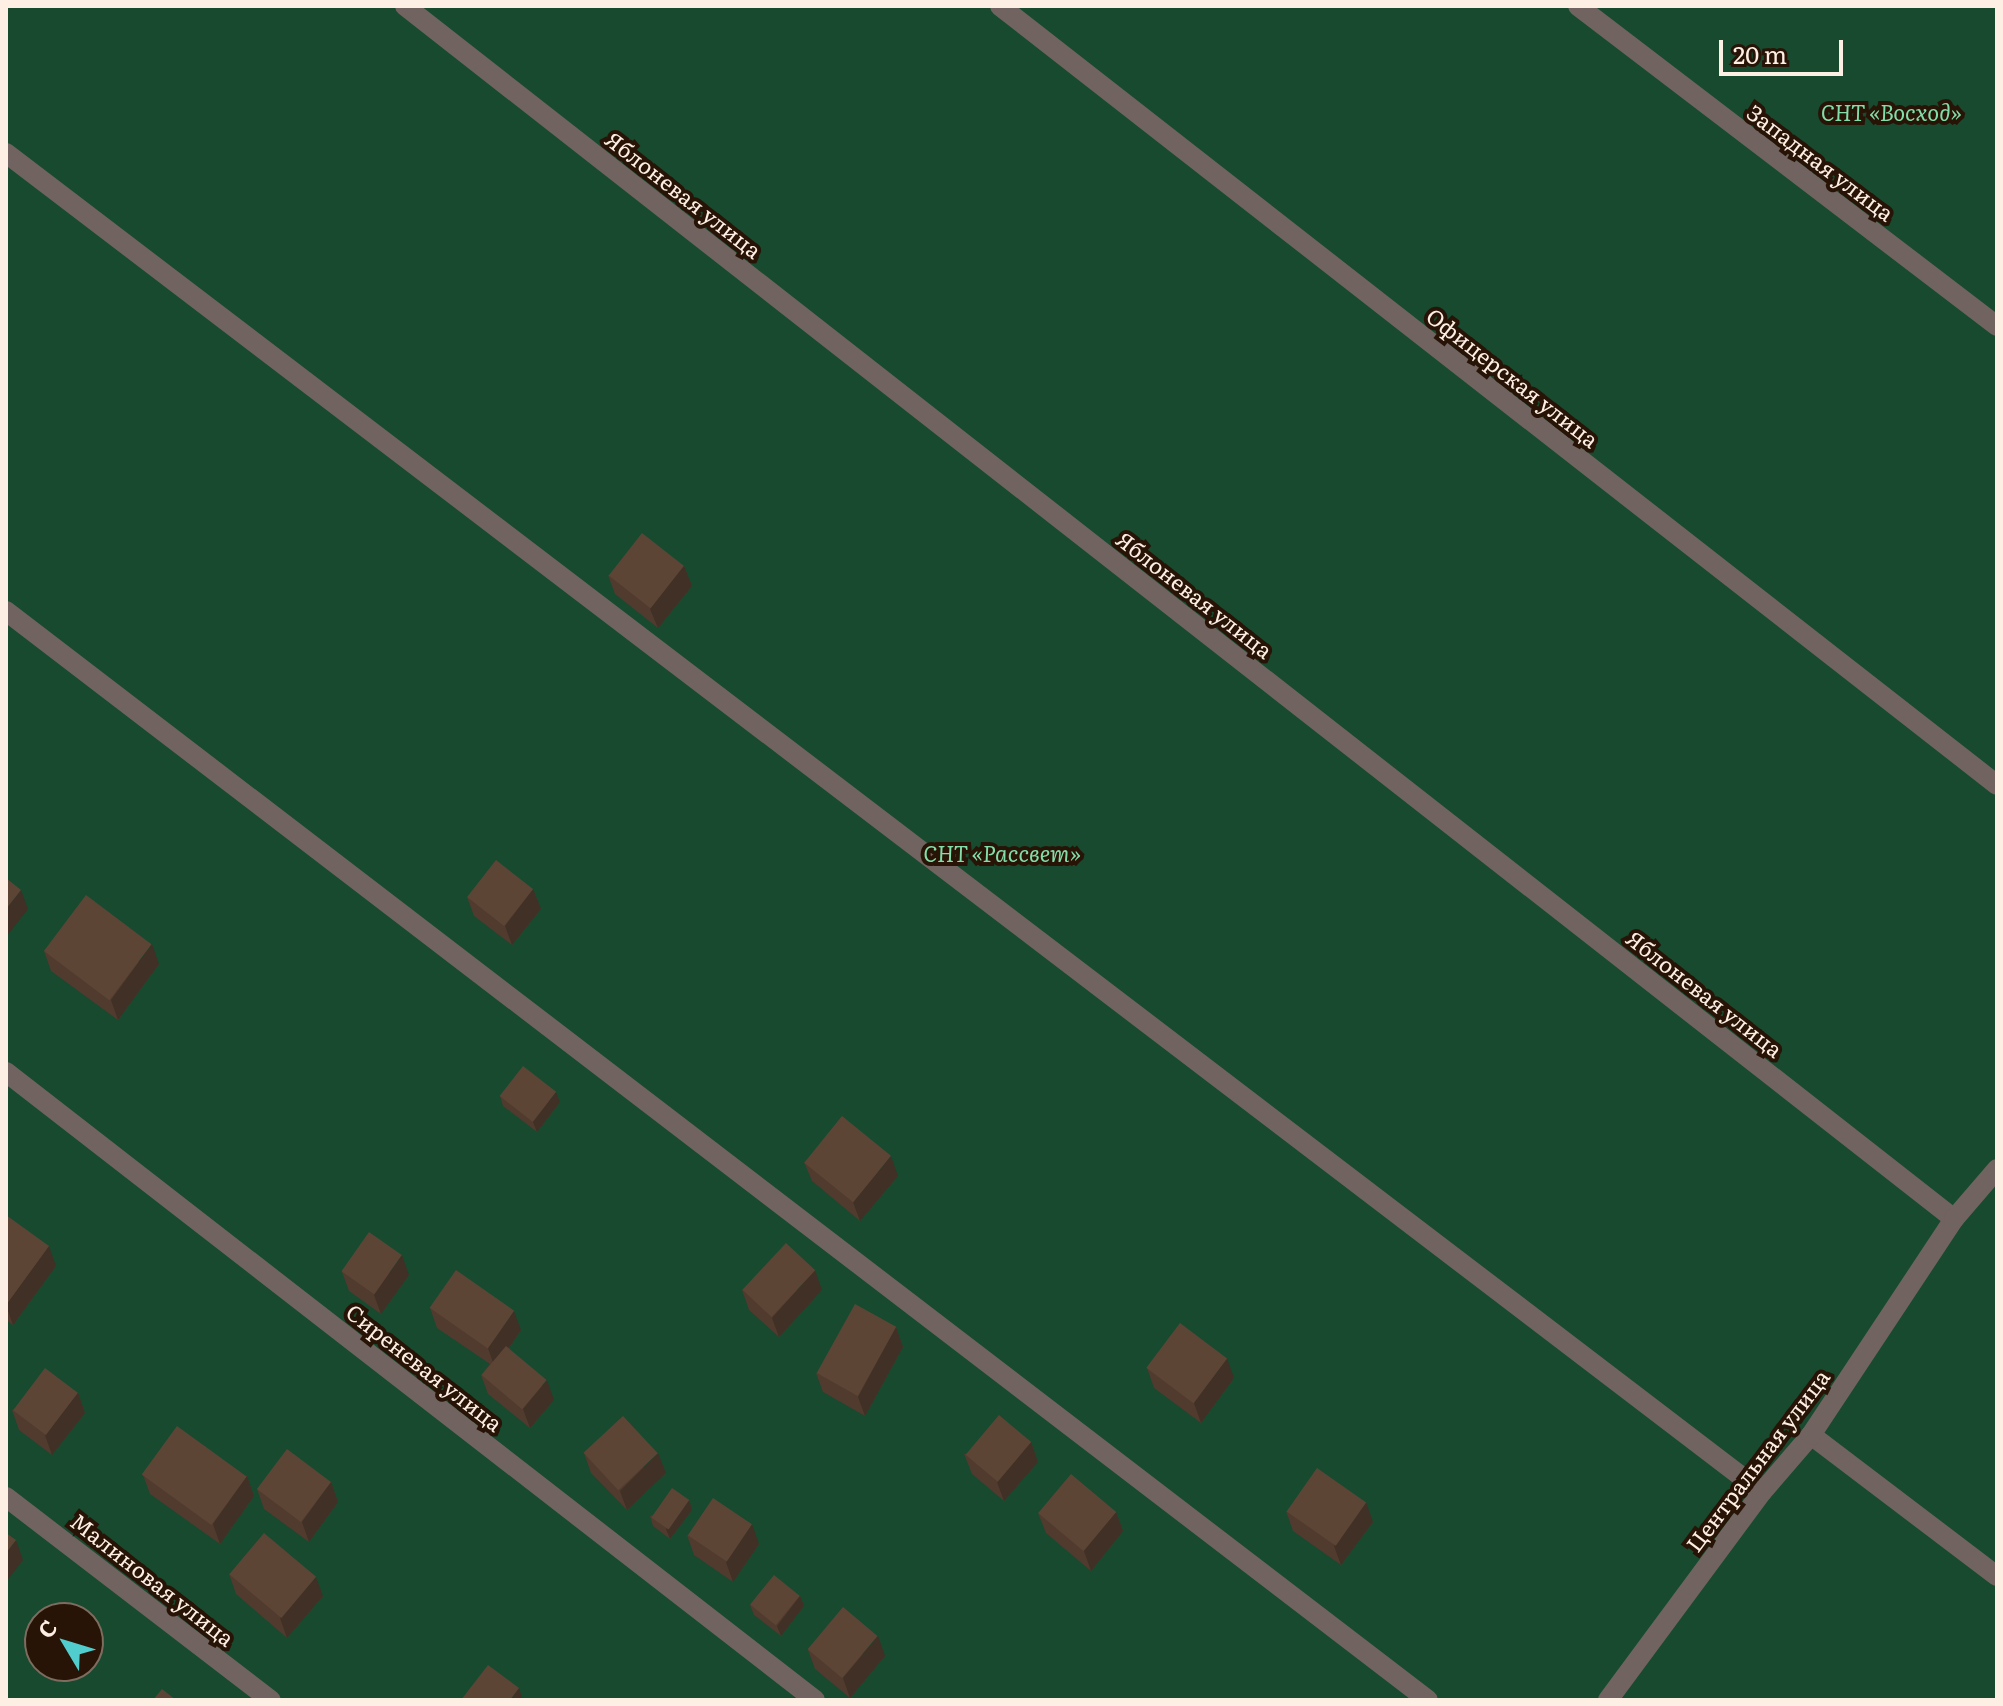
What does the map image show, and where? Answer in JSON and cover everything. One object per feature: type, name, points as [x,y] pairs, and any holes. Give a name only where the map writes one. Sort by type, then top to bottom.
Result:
[{"type":"street","name":"Яблоневая улица","points":[[405,6],[1954,1219]]},
{"type":"street","name":"Офицерская улица","points":[[1000,6],[1997,785]]},
{"type":"street","name":"Западная улица","points":[[1578,6],[1997,326]]},
{"type":"street","points":[[6,153],[1762,1492]]},
{"type":"street","points":[[6,611],[1428,1700]]},
{"type":"street","name":"Сиреневая улица","points":[[6,1072],[815,1700]]},
{"type":"street","name":"Центральная улица","points":[[1608,1700],[1762,1492],[1811,1435],[1954,1219],[1997,1169]]},
{"type":"street","points":[[1811,1435],[1997,1576]]},
{"type":"street","name":"Малиновая улица","points":[[6,1497],[271,1700]]},
{"type":"green space","name":"СНТ «Рассвет»","points":[[6,6],[1997,6],[1997,1700],[6,1700]]},
{"type":"building","points":[[642,533],[684,566],[651,608],[609,576]]},
{"type":"building","points":[[496,860],[533,889],[504,926],[467,897]]},
{"type":"building","points":[[6,878],[21,890],[6,909]]},
{"type":"building","points":[[86,895],[151,944],[109,1000],[44,951]]},
{"type":"building","points":[[523,1066],[556,1092],[533,1122],[500,1096]]},
{"type":"building","points":[[842,1116],[891,1156],[853,1202],[804,1163]]},
{"type":"building","points":[[6,1215],[49,1246],[6,1305]]},
{"type":"building","points":[[369,1232],[402,1255],[374,1294],[341,1271]]},
{"type":"building","points":[[786,1243],[815,1270],[772,1317],[742,1290]]},
{"type":"building","points":[[456,1270],[514,1311],[488,1348],[430,1308]]},
{"type":"building","points":[[855,1304],[896,1327],[858,1396],[817,1373]]},
{"type":"building","points":[[1180,1323],[1227,1359],[1193,1403],[1146,1368]]},
{"type":"building","points":[[506,1346],[547,1380],[522,1409],[482,1375]]},
{"type":"building","points":[[45,1368],[78,1393],[46,1435],[13,1410]]},
{"type":"building","points":[[999,1415],[1031,1442],[998,1482],[966,1455]]},
{"type":"building","points":[[623,1416],[658,1453],[618,1490],[584,1453]]},
{"type":"building","points":[[177,1426],[247,1477],[211,1525],[142,1475]]},
{"type":"building","points":[[287,1449],[331,1482],[301,1522],[257,1489]]},
{"type":"building","points":[[1317,1468],[1366,1502],[1336,1546],[1287,1511]]},
{"type":"building","points":[[1071,1474],[1116,1512],[1083,1551],[1038,1513]]},
{"type":"building","points":[[672,1488],[689,1500],[669,1530],[651,1517]]},
{"type":"building","points":[[713,1498],[752,1524],[727,1562],[688,1535]]},
{"type":"building","points":[[6,1533],[16,1540],[6,1553]]},
{"type":"building","points":[[264,1533],[316,1577],[281,1618],[229,1574]]},
{"type":"building","points":[[774,1575],[800,1596],[776,1625],[750,1605]]},
{"type":"building","points":[[843,1607],[877,1636],[842,1678],[808,1649]]},
{"type":"building","points":[[488,1665],[519,1688],[510,1700],[461,1700]]},
{"type":"building","points":[[162,1689],[176,1700],[153,1700]]},
{"type":"park label","name":"СНТ «Восход»","points":[[1891,112]]}]
